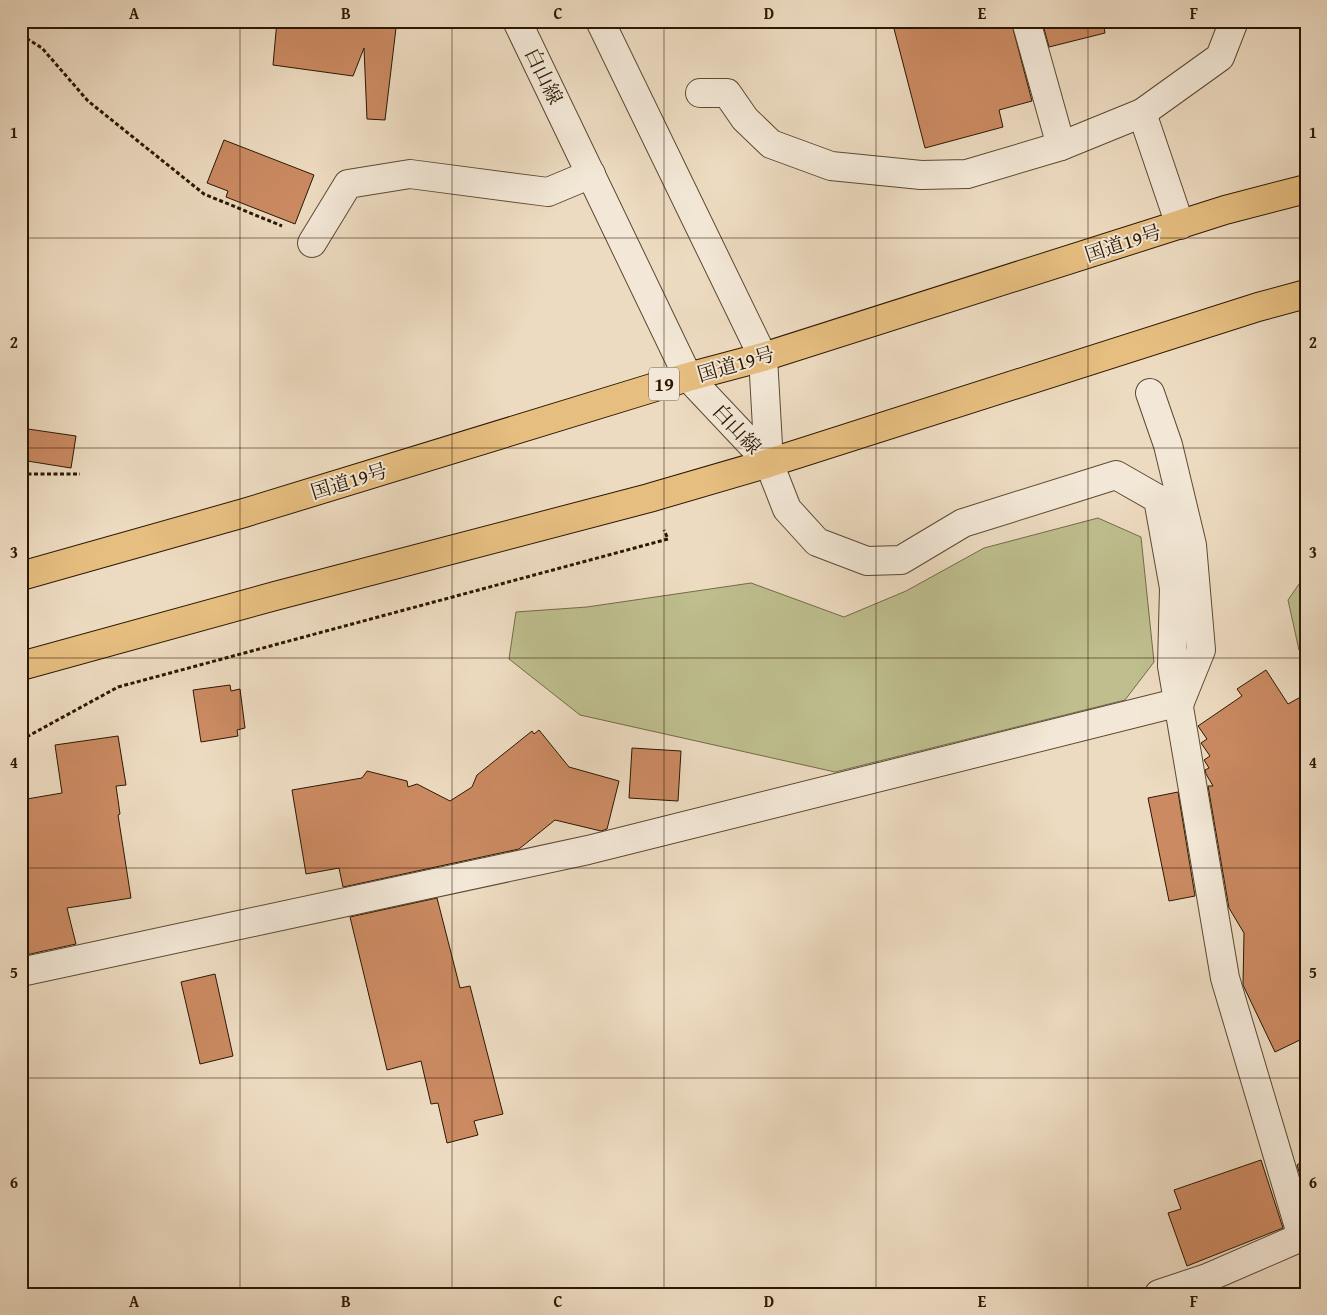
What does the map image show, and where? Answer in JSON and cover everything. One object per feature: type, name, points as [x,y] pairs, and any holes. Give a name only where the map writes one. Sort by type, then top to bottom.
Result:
[{"type":"highway","name":"国道19号","points":[[21,576],[244,513],[688,377],[763,357],[1180,225],[1306,189]]},
{"type":"highway","points":[[21,666],[284,593],[649,498],[769,463],[1187,329],[1306,294]]},
{"type":"street","name":"白山線","points":[[517,21],[688,377],[769,463]]},
{"type":"street","name":"白山線","points":[[600,21],[763,357],[769,463]]},
{"type":"street","points":[[1026,21],[1062,146]]},
{"type":"street","points":[[700,93],[728,93],[745,119],[771,144],[831,166],[921,175],[967,174],[1062,146],[1142,113],[1220,57],[1234,21]]},
{"type":"street","points":[[1142,113],[1180,225]]},
{"type":"street","points":[[313,241],[348,184],[410,174],[548,192],[591,174]]},
{"type":"street","points":[[1150,393],[1168,445],[1192,545],[1200,650],[1180,702]]},
{"type":"street","points":[[769,463],[788,509],[817,542],[867,561],[901,560],[963,523],[1116,475],[1158,499],[1174,588],[1172,666],[1180,702],[1226,978],[1304,1236],[1207,1278],[1159,1294]]},
{"type":"street","points":[[21,972],[588,850],[1180,702]]},
{"type":"path","points":[[21,35],[42,48],[88,101],[204,194],[313,241]]},
{"type":"path","points":[[21,474],[80,474]]},
{"type":"path","points":[[21,740],[118,687],[668,538],[649,498]]},
{"type":"green space","points":[[1098,518],[1141,537],[1154,662],[1125,700],[835,772],[580,715],[509,659],[516,612],[587,607],[751,583],[844,617],[906,591],[984,548]]},
{"type":"green space","points":[[1306,574],[1306,661],[1299,650],[1288,600]]},
{"type":"building","points":[[277,21],[342,21],[396,28],[385,120],[367,119],[364,48],[353,76],[273,65]]},
{"type":"building","points":[[892,21],[1011,21],[1032,101],[999,110],[1003,127],[925,148]]},
{"type":"building","points":[[1042,21],[1103,21],[1105,33],[1049,47]]},
{"type":"building","points":[[224,140],[314,175],[295,224],[226,197],[228,191],[207,183]]},
{"type":"building","points":[[21,428],[76,436],[71,468],[21,460]]},
{"type":"building","points":[[1266,670],[1288,704],[1306,694],[1306,1037],[1275,1052],[1243,985],[1244,933],[1229,908],[1208,786],[1213,786],[1205,770],[1209,768],[1204,760],[1210,756],[1201,743],[1207,739],[1198,726],[1242,696],[1237,689]]},
{"type":"building","points":[[230,685],[231,691],[240,689],[245,728],[237,730],[238,736],[201,742],[193,690]]},
{"type":"building","points":[[539,730],[569,767],[619,781],[607,829],[601,831],[555,820],[519,849],[343,887],[339,868],[306,874],[292,790],[362,778],[367,771],[407,781],[408,787],[417,784],[450,801],[472,787],[477,775],[532,731],[534,734]]},
{"type":"building","points":[[118,736],[126,785],[116,786],[120,814],[118,815],[131,898],[67,908],[76,944],[21,956],[21,800],[62,793],[55,745]]},
{"type":"building","points":[[632,748],[681,751],[678,801],[629,798]]},
{"type":"building","points":[[1178,792],[1195,896],[1169,901],[1148,798]]},
{"type":"building","points":[[437,898],[460,988],[470,986],[503,1114],[474,1121],[478,1135],[447,1143],[438,1103],[431,1104],[421,1061],[387,1070],[350,917]]},
{"type":"building","points":[[215,974],[233,1056],[200,1064],[181,982]]},
{"type":"building","points":[[1306,1159],[1306,1195],[1297,1165]]},
{"type":"building","points":[[1261,1160],[1283,1228],[1187,1266],[1168,1213],[1181,1209],[1174,1190]]}]
